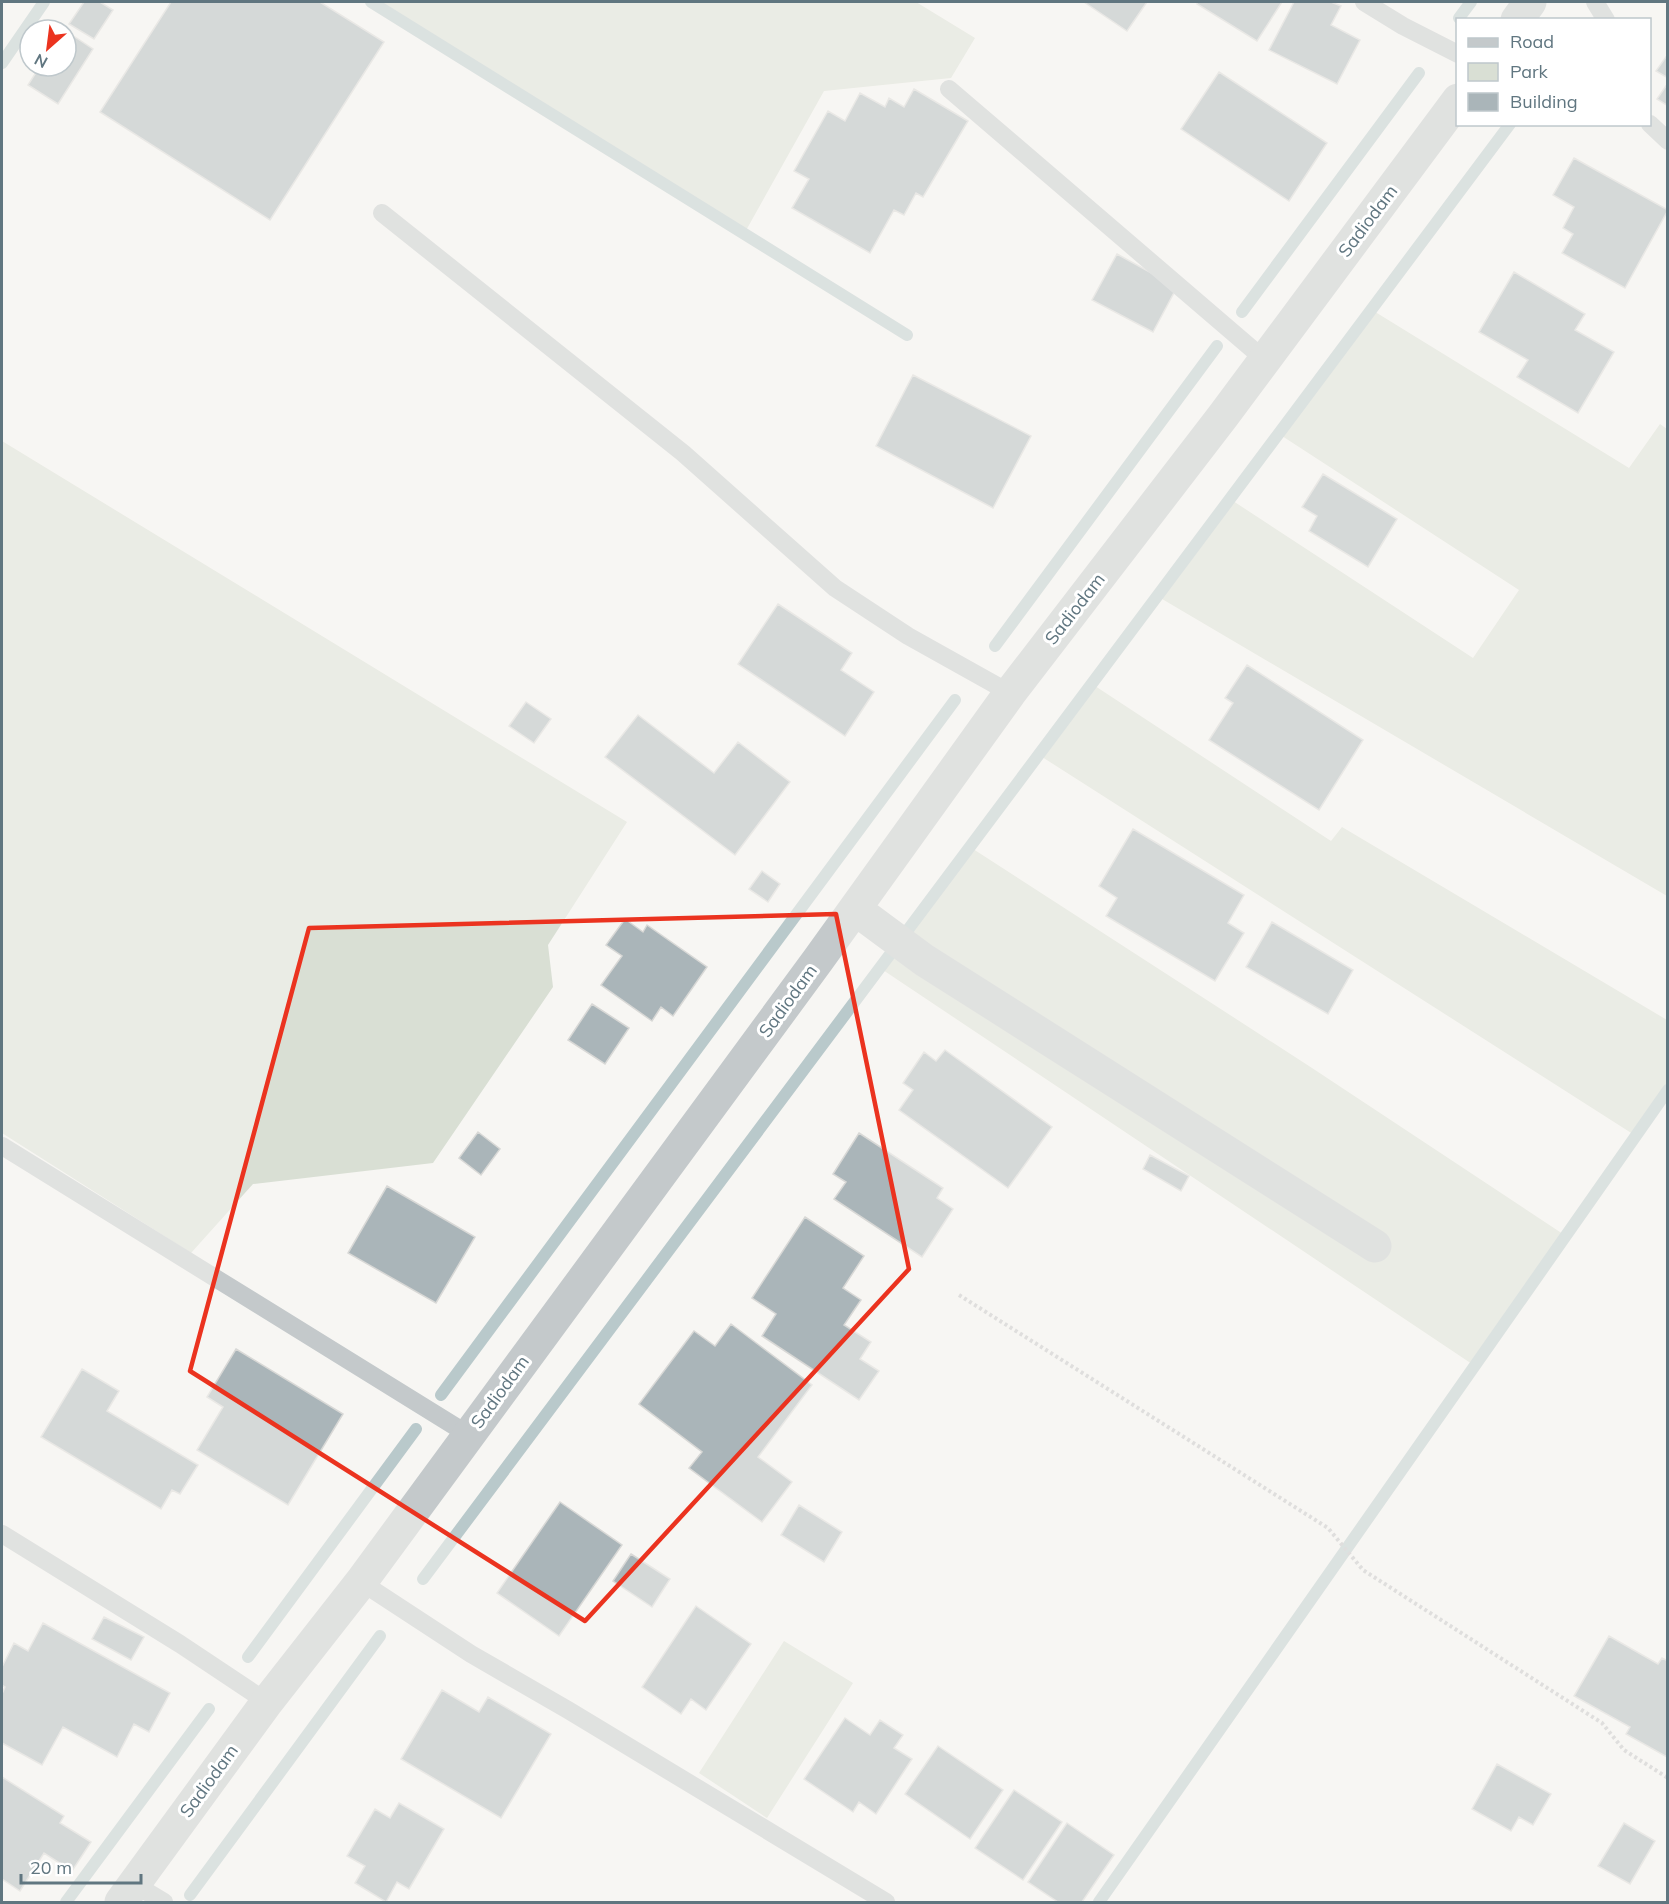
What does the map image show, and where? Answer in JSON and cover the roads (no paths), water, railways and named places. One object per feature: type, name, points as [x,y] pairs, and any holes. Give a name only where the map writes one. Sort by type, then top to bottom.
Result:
[{"type":"street","points":[[1518,18],[1530,2]]},
{"type":"street","name":"Sadiodam","points":[[128,1893],[267,1702],[361,1582],[855,909],[1010,693],[1265,360],[1456,103]]},
{"type":"street","points":[[855,909],[924,960],[1375,1246]]},
{"type":"lane","points":[[1364,2],[1402,26],[1456,53]]},
{"type":"lane","points":[[1594,2],[1605,18]]},
{"type":"lane","points":[[950,89],[1265,360]]},
{"type":"lane","points":[[1651,125],[1668,141]]},
{"type":"lane","points":[[382,213],[683,453],[835,588],[908,636],[1010,693]]},
{"type":"lane","points":[[2,1146],[469,1435]]},
{"type":"lane","points":[[2,1534],[180,1644],[267,1702]]},
{"type":"lane","points":[[361,1582],[471,1654],[886,1902]]},
{"type":"lane","points":[[128,1893],[164,1902]]},
{"type":"waterway","points":[[2,63],[44,2]]},
{"type":"waterway","points":[[371,2],[907,335]]},
{"type":"waterway","points":[[1459,18],[1471,2]]},
{"type":"waterway","points":[[1242,312],[1419,73]]},
{"type":"waterway","points":[[904,935],[1509,126]]},
{"type":"waterway","points":[[995,646],[1217,346]]},
{"type":"waterway","points":[[441,1395],[955,700]]},
{"type":"waterway","points":[[423,1579],[891,953]]},
{"type":"waterway","points":[[1099,1902],[1668,1090]]},
{"type":"waterway","points":[[248,1657],[416,1429]]},
{"type":"waterway","points":[[190,1895],[380,1636]]},
{"type":"waterway","points":[[66,1902],[209,1709]]}]
